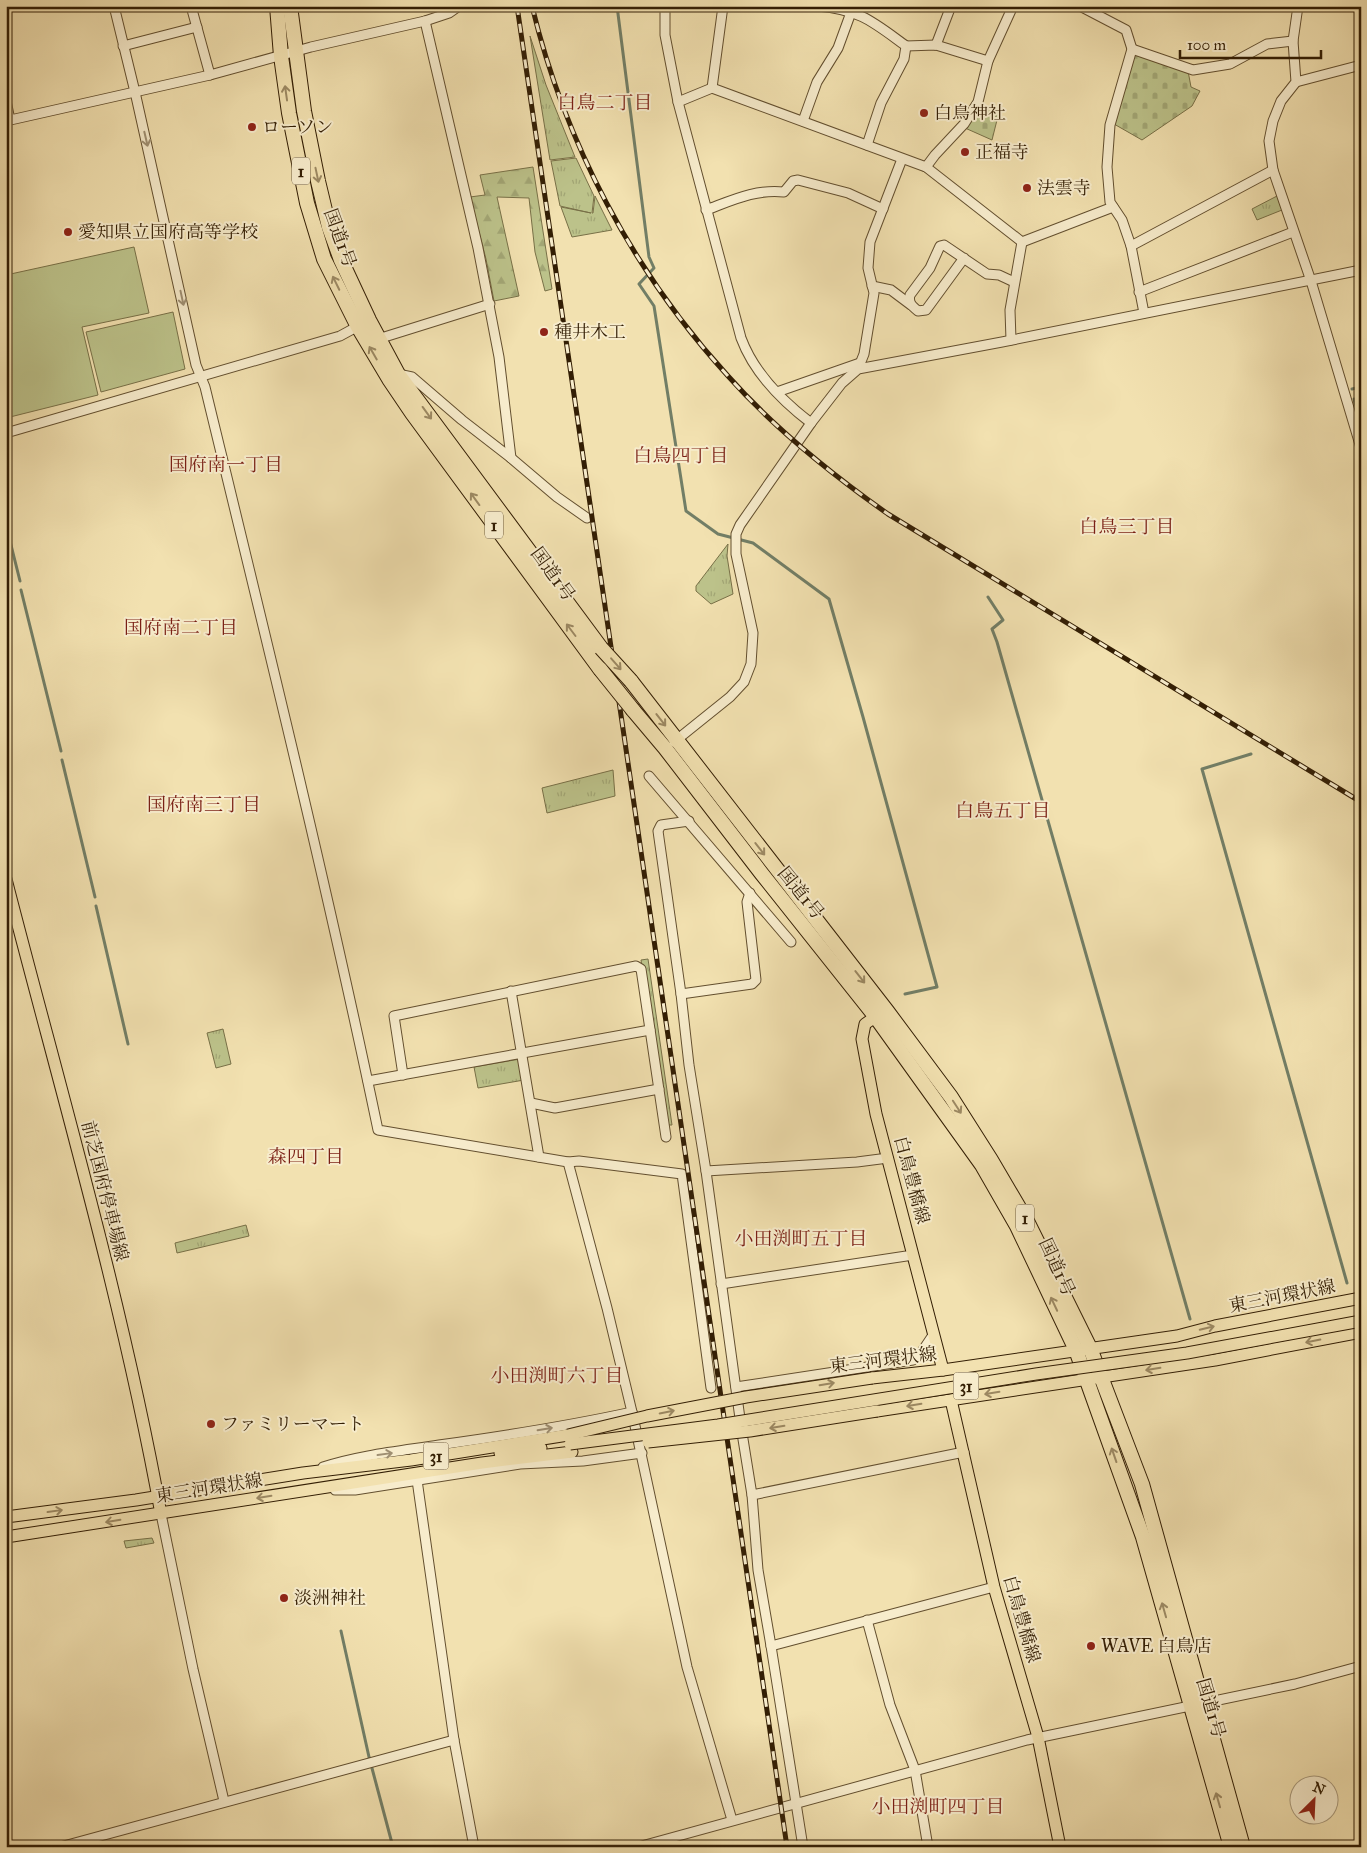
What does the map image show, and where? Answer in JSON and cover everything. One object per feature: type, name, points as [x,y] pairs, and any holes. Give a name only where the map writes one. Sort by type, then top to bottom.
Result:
[{"type":"highway","name":"国道1号","points":[[277,6],[281,56],[289,113],[307,203],[324,259],[363,323],[378,338],[398,374],[601,648],[631,681],[677,740],[881,1014],[982,1165],[1017,1226],[1076,1350],[1087,1379],[1143,1537],[1243,1847]]},
{"type":"highway","name":"国道1号","points":[[290,6],[295,52],[316,172],[330,227],[363,323],[389,379],[600,669],[666,748],[762,874],[951,1097],[1028,1222],[1090,1348],[1142,1484],[1231,1847]]},
{"type":"main road","name":"前芝国府停車場線","points":[[6,879],[96,1220],[130,1365],[161,1514]]},
{"type":"main road","name":"白鳥豊橋線","points":[[881,1014],[864,1024],[862,1039],[876,1114],[943,1370]]},
{"type":"main road","name":"東三河環状線","points":[[6,1537],[312,1489],[417,1477],[570,1444],[648,1416],[746,1397],[1177,1336],[1215,1326],[1358,1298]]},
{"type":"main road","name":"東三河環状線","points":[[411,1460],[480,1455],[718,1425],[1036,1374],[1187,1353],[1361,1321]]},
{"type":"main road","name":"東三河環状線","points":[[6,1517],[158,1496],[303,1473],[411,1460],[570,1444],[750,1431],[1215,1360],[1361,1332]]},
{"type":"main road","name":"白鳥豊橋線","points":[[951,1400],[994,1587],[1038,1737],[1060,1847]]},
{"type":"main road","name":"東三河環状線","points":[[417,1477],[480,1455]]},
{"type":"street","points":[[114,6],[183,300],[196,365],[201,376],[243,543],[316,849],[350,996],[378,1130],[568,1162],[579,1161],[682,1174],[711,1388]]},
{"type":"street","points":[[191,6],[210,75]]},
{"type":"street","points":[[6,101],[8,121],[210,75],[425,20],[449,13],[459,6]]},
{"type":"street","points":[[665,6],[665,35],[678,102],[706,210],[746,350],[752,362],[777,392],[792,408],[811,423]]},
{"type":"street","points":[[712,88],[723,6]]},
{"type":"street","points":[[818,6],[853,9],[906,46],[936,45],[988,61]]},
{"type":"street","points":[[936,45],[951,6]]},
{"type":"street","points":[[926,167],[964,124],[978,102],[988,61],[1013,6]]},
{"type":"street","points":[[1080,6],[1126,30],[1132,49],[1110,125],[1107,167],[1110,202],[1122,220],[1131,246],[1144,313]]},
{"type":"street","points":[[1296,82],[1292,41],[1298,6]]},
{"type":"street","points":[[803,121],[817,82],[838,48],[853,9]]},
{"type":"street","points":[[425,20],[490,304],[499,357],[511,458]]},
{"type":"street","points":[[123,46],[197,27]]},
{"type":"street","points":[[1132,49],[1193,70],[1230,64],[1267,44],[1292,41]]},
{"type":"street","points":[[867,145],[881,103],[904,58],[906,46]]},
{"type":"street","points":[[1361,65],[1296,82],[1281,101],[1273,121],[1269,141],[1273,170],[1311,280],[1361,448]]},
{"type":"street","points":[[678,102],[712,88],[926,167],[1022,242]]},
{"type":"street","points":[[666,748],[730,698],[738,690],[748,673],[753,651],[753,634],[737,563],[736,534],[740,525],[811,423],[842,383],[859,366],[864,354],[874,293],[868,268],[870,242],[902,159]]},
{"type":"street","points":[[1131,246],[1273,170]]},
{"type":"street","points":[[706,210],[756,192],[784,192],[793,181],[798,180],[848,193],[883,209]]},
{"type":"street","points":[[1022,242],[1113,207]]},
{"type":"street","points":[[1139,292],[1293,232]]},
{"type":"street","points":[[1011,340],[1010,310],[1022,242]]},
{"type":"street","points":[[911,305],[910,295],[930,268],[940,246],[944,245],[987,274],[999,275],[1014,282]]},
{"type":"street","points":[[872,286],[892,290],[918,311],[926,310],[964,258]]},
{"type":"street","points":[[777,392],[859,366],[1011,340],[1361,270]]},
{"type":"street","points":[[378,338],[490,304]]},
{"type":"street","points":[[6,434],[340,336],[363,323]]},
{"type":"street","points":[[398,374],[412,377],[557,498],[587,518]]},
{"type":"street","points":[[650,776],[791,942]]},
{"type":"street","points":[[689,821],[661,825],[658,831],[682,994],[689,1065],[752,1495],[758,1570],[803,1847]]},
{"type":"street","points":[[682,994],[752,984],[756,980],[747,902],[750,893]]},
{"type":"street","points":[[404,1075],[394,1016],[636,966],[641,969],[666,1137]]},
{"type":"street","points":[[510,991],[539,1157]]},
{"type":"street","points":[[368,1081],[650,1030]]},
{"type":"street","points":[[531,1104],[555,1108],[659,1089]]},
{"type":"street","points":[[706,1171],[857,1162],[888,1158]]},
{"type":"street","points":[[568,1162],[608,1308],[642,1453],[688,1667],[732,1820]]},
{"type":"street","points":[[721,1284],[913,1255]]},
{"type":"street","points":[[736,1387],[912,1360],[919,1356],[933,1335]]},
{"type":"street","points":[[303,1473],[339,1462],[568,1426],[632,1412]]},
{"type":"street","points":[[752,1495],[964,1452]]},
{"type":"street","points":[[474,1847],[454,1740],[417,1477],[520,1464],[583,1461],[642,1453]]},
{"type":"street","points":[[161,1514],[224,1801]]},
{"type":"street","points":[[771,1646],[994,1587]]},
{"type":"street","points":[[867,1620],[890,1705],[915,1770],[928,1847]]},
{"type":"street","points":[[638,1847],[1038,1737],[1295,1684],[1361,1666]]},
{"type":"street","points":[[60,1847],[454,1740]]},
{"type":"green space","points":[[530,36],[546,85],[575,157],[550,160]]},
{"type":"green space","points":[[1134,53],[1188,71],[1191,87],[1200,91],[1192,106],[1142,140],[1114,124]]},
{"type":"green space","points":[[981,104],[999,112],[992,140],[965,128]]},
{"type":"green space","points":[[576,158],[594,196],[592,213],[595,196],[612,230],[572,237],[561,207],[591,213],[560,206],[551,161]]},
{"type":"green space","points":[[533,167],[552,289],[545,291],[535,252],[529,198],[497,197],[519,296],[494,301],[486,259],[470,197],[485,195],[480,175]]},
{"type":"green space","points":[[1277,196],[1282,210],[1257,220],[1252,209]]},
{"type":"green space","points":[[134,247],[149,313],[82,327],[98,395],[6,418],[6,275]]},
{"type":"green space","points":[[173,312],[185,369],[101,392],[86,332]]},
{"type":"green space","points":[[728,544],[727,556],[733,594],[711,604],[696,591],[696,586]]},
{"type":"green space","points":[[613,770],[615,796],[547,813],[542,788]]},
{"type":"green space","points":[[648,959],[672,1125],[666,1125],[641,960]]},
{"type":"green space","points":[[223,1029],[231,1064],[216,1068],[207,1033]]},
{"type":"green space","points":[[520,1059],[524,1080],[478,1088],[474,1067]]},
{"type":"green space","points":[[246,1225],[249,1236],[177,1253],[175,1243]]},
{"type":"green space","points":[[152,1538],[154,1543],[126,1548],[124,1541]]},
{"type":"waterway","points":[[617,6],[649,257],[654,268],[639,284],[654,306],[686,511],[718,534],[753,543],[829,599],[937,987],[905,994]]},
{"type":"waterway","points":[[1352,389],[1361,387]]},
{"type":"waterway","points":[[1354,399],[1361,423]]},
{"type":"waterway","points":[[6,525],[20,581]]},
{"type":"waterway","points":[[21,590],[61,751]]},
{"type":"waterway","points":[[988,597],[1003,620],[992,629],[1190,1319]]},
{"type":"waterway","points":[[1251,754],[1202,769],[1347,1283]]},
{"type":"waterway","points":[[62,760],[95,897]]},
{"type":"waterway","points":[[96,906],[128,1044]]},
{"type":"waterway","points":[[341,1631],[369,1757],[393,1847]]},
{"type":"railway","points":[[517,6],[787,1847]]},
{"type":"railway","points":[[532,6],[546,57],[563,107],[583,156],[633,249],[662,294],[694,336],[728,376],[765,414],[824,466],[888,514],[1361,802]]},
{"type":"place","name":"白鳥神社","points":[[924,113]]},
{"type":"place","name":"ローソン","points":[[252,127]]},
{"type":"place","name":"正福寺","points":[[965,152]]},
{"type":"place","name":"法雲寺","points":[[1027,188]]},
{"type":"place","name":"愛知県立国府高等学校","points":[[68,232]]},
{"type":"place","name":"種井木工","points":[[544,332]]},
{"type":"place","name":"ファミリーマート","points":[[211,1424]]},
{"type":"place","name":"淡洲神社","points":[[284,1598]]},
{"type":"place","name":"WAVE 白鳥店","points":[[1091,1646]]},
{"type":"district","name":"白鳥二丁目","points":[[605,102]]},
{"type":"district","name":"白鳥四丁目","points":[[681,455]]},
{"type":"district","name":"国府南一丁目","points":[[226,464]]},
{"type":"district","name":"白鳥三丁目","points":[[1127,526]]},
{"type":"district","name":"国府南二丁目","points":[[181,627]]},
{"type":"district","name":"国府南三丁目","points":[[204,804]]},
{"type":"district","name":"白鳥五丁目","points":[[1003,810]]},
{"type":"district","name":"森四丁目","points":[[306,1156]]},
{"type":"district","name":"小田渕町五丁目","points":[[801,1238]]},
{"type":"district","name":"小田渕町六丁目","points":[[557,1375]]},
{"type":"district","name":"小田渕町四丁目","points":[[938,1806]]}]
